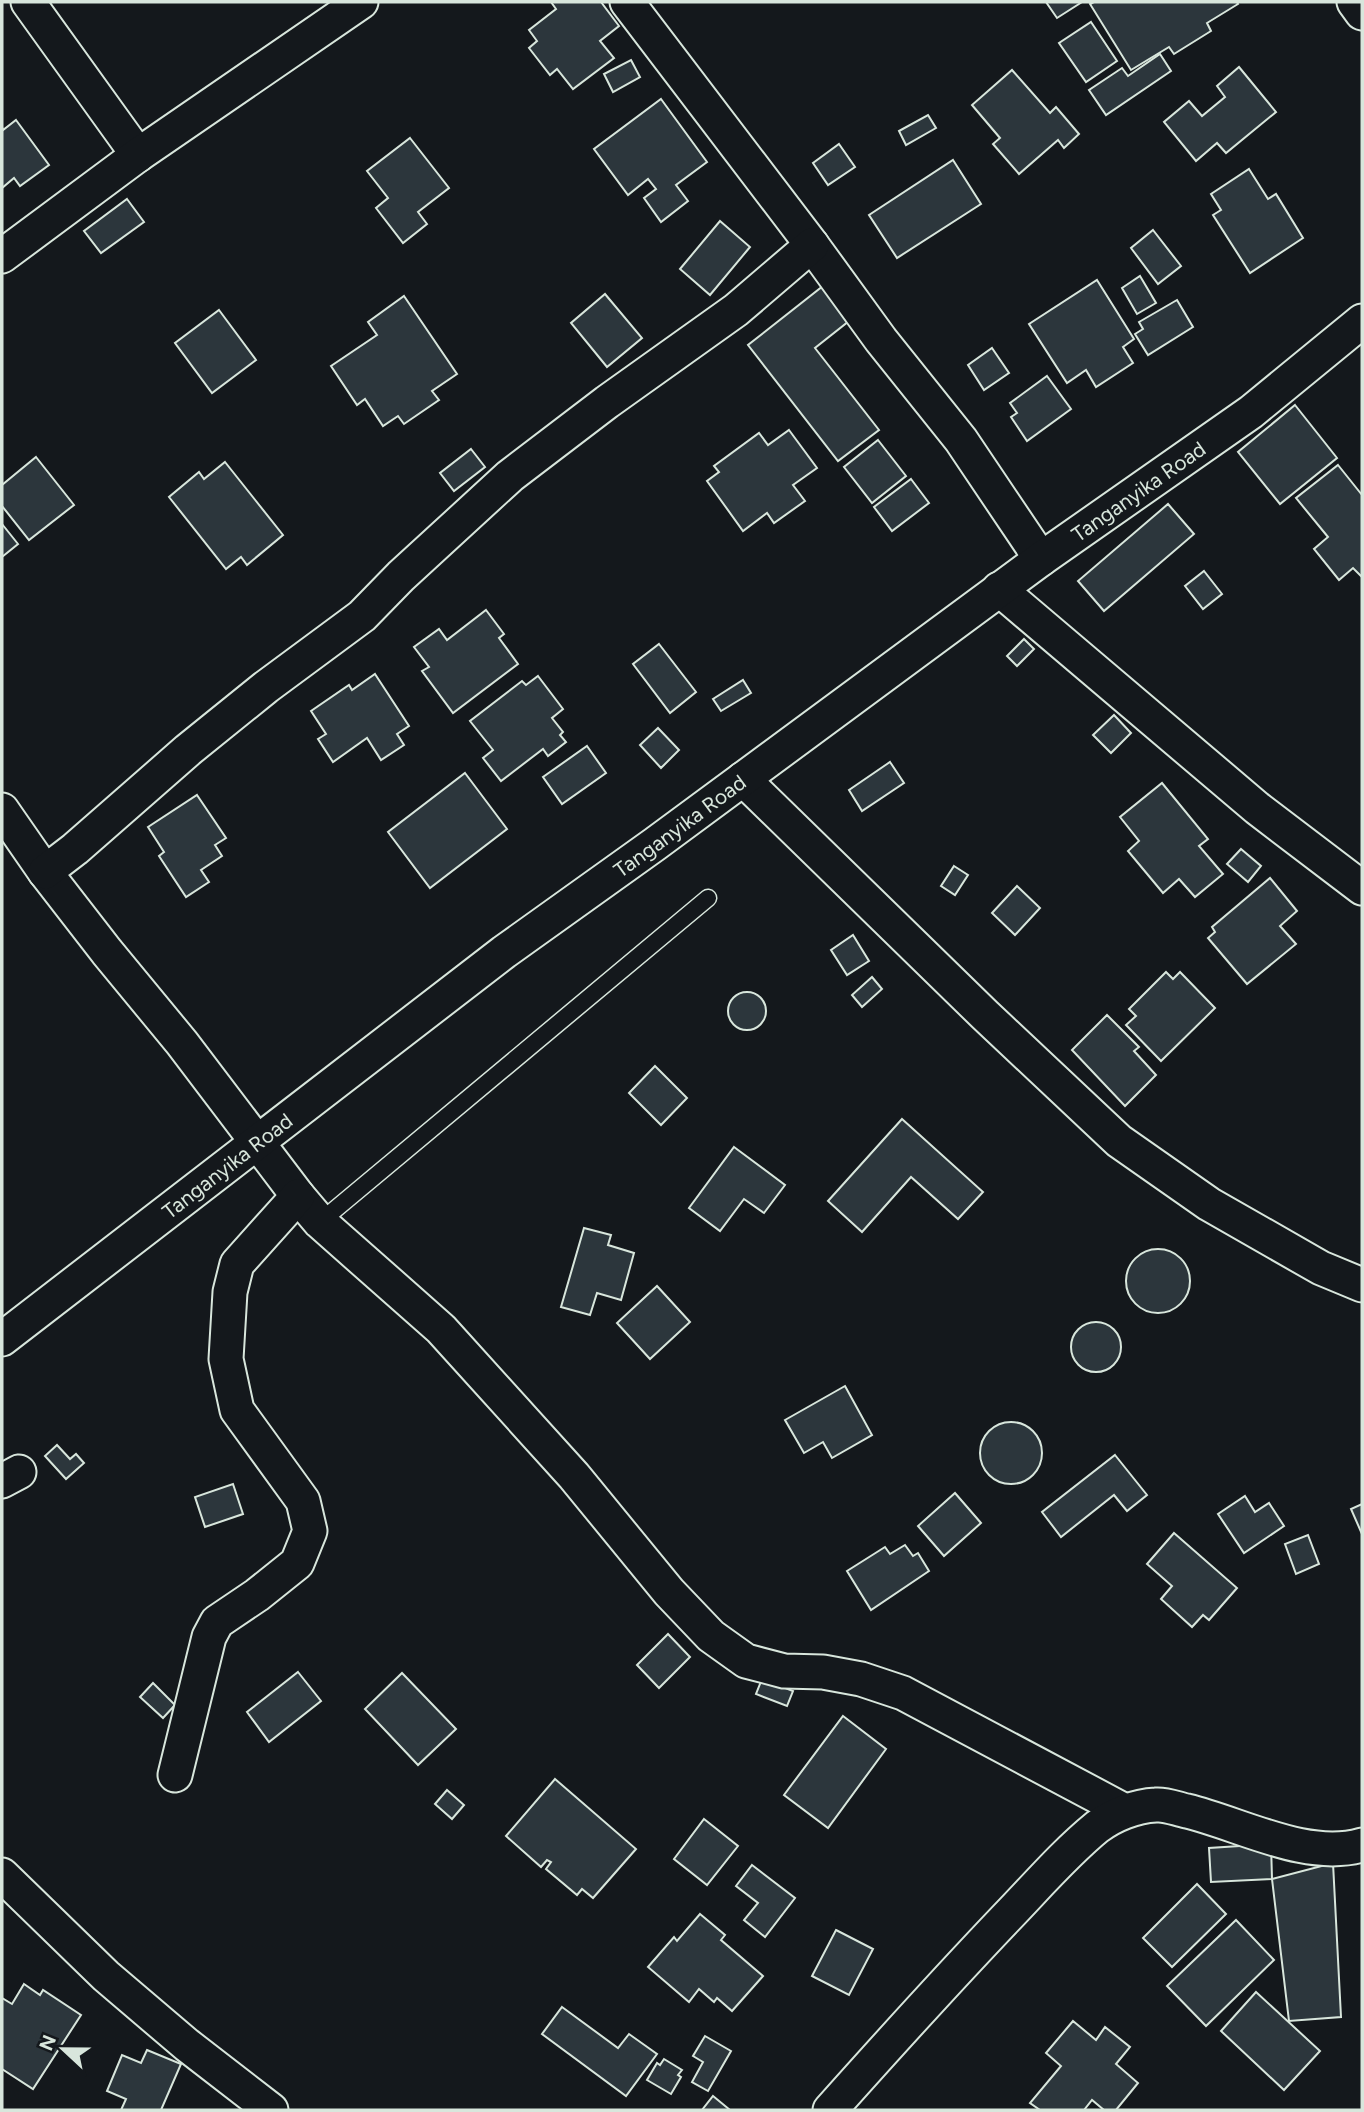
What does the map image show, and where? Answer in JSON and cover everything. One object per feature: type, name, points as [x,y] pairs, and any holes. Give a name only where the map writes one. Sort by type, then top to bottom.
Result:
[{"type":"street","points":[[28,2],[138,155]]},
{"type":"street","points":[[2,256],[138,155],[361,2]]},
{"type":"street","points":[[627,2],[881,340],[961,440],[1041,559]]},
{"type":"street","points":[[1354,2],[1362,13]]},
{"type":"street","points":[[45,872],[266,687],[362,617],[401,576],[510,476],[607,401],[736,310],[812,245]]},
{"type":"street","name":"Tanganyika Road","points":[[2,1339],[504,952],[999,589],[1251,412],[1362,321]]},
{"type":"street","points":[[999,589],[1257,808],[1362,888]]},
{"type":"street","points":[[743,779],[985,1015],[1119,1141],[1209,1204],[1321,1268],[1362,1285]]},
{"type":"street","points":[[2,810],[45,872],[320,1222],[441,1329],[574,1476],[669,1592],[711,1636],[746,1661],[784,1671],[823,1672],[861,1679],[903,1693],[1125,1811]]},
{"type":"street","points":[[175,1775],[206,1649],[217,1622],[297,1563],[310,1531],[303,1502],[237,1410],[226,1359],[230,1292],[237,1264],[298,1196]]},
{"type":"street","points":[[830,2110],[940,1987],[1053,1869],[1098,1826],[1125,1811],[1157,1805],[1200,1814],[1247,1831],[1311,1848],[1348,1850],[1362,1846]]},
{"type":"street","points":[[2,1875],[106,1976],[187,2045],[271,2110]]},
{"type":"lane","points":[[320,1222],[708,898]]},
{"type":"building","points":[[551,2],[601,2],[619,26],[600,41],[614,58],[573,89],[557,69],[550,75],[529,48],[537,41],[529,30],[556,9]]},
{"type":"building","points":[[1046,2],[1082,2],[1057,18]]},
{"type":"building","points":[[1090,4],[1238,4],[1207,23],[1211,31],[1174,54],[1169,47],[1131,70]]},
{"type":"building","points":[[1091,22],[1117,61],[1086,82],[1059,43]]},
{"type":"building","points":[[1160,54],[1171,71],[1106,115],[1089,90],[1122,68],[1128,76]]},
{"type":"building","points":[[631,60],[640,77],[613,92],[604,74]]},
{"type":"building","points":[[1239,67],[1276,112],[1226,153],[1217,143],[1196,161],[1164,122],[1189,101],[1202,116],[1225,97],[1217,86]]},
{"type":"building","points":[[1012,70],[1050,113],[1056,107],[1079,134],[1064,148],[1058,140],[1019,174],[993,144],[1000,138],[972,105]]},
{"type":"building","points":[[661,99],[707,162],[676,185],[688,201],[661,222],[644,198],[656,189],[648,179],[628,195],[594,149]]},
{"type":"building","points":[[928,115],[936,128],[906,145],[899,131]]},
{"type":"building","points":[[16,120],[49,165],[20,186],[14,178],[2,188],[2,127],[3,130]]},
{"type":"building","points":[[410,138],[449,188],[418,212],[427,224],[403,243],[376,208],[388,198],[367,171]]},
{"type":"building","points":[[839,144],[855,167],[828,185],[813,163]]},
{"type":"building","points":[[953,160],[981,204],[897,258],[869,215]]},
{"type":"building","points":[[1249,169],[1268,199],[1276,194],[1303,238],[1250,273],[1213,215],[1221,210],[1211,194]]},
{"type":"building","points":[[127,199],[144,222],[101,253],[84,231]]},
{"type":"building","points":[[720,221],[750,247],[710,295],[680,269]]},
{"type":"building","points":[[1153,230],[1181,266],[1158,284],[1131,248]]},
{"type":"building","points":[[1140,276],[1156,303],[1137,314],[1122,288]]},
{"type":"building","points":[[1097,280],[1134,339],[1123,347],[1133,363],[1096,387],[1086,370],[1067,383],[1029,324]]},
{"type":"building","points":[[823,286],[849,321],[815,348],[879,430],[838,461],[748,345]]},
{"type":"building","points":[[605,294],[642,338],[607,367],[571,323]]},
{"type":"building","points":[[404,296],[457,374],[432,391],[439,400],[404,424],[398,416],[383,426],[365,399],[357,405],[331,366],[377,335],[368,322]]},
{"type":"building","points":[[1177,300],[1193,327],[1148,355],[1135,334],[1143,329],[1139,322]]},
{"type":"building","points":[[219,310],[256,360],[212,393],[175,343]]},
{"type":"building","points":[[992,348],[1009,373],[984,390],[968,365]]},
{"type":"building","points":[[1047,376],[1071,409],[1027,441],[1011,417],[1017,413],[1010,403]]},
{"type":"building","points":[[1295,405],[1337,458],[1280,504],[1238,452]]},
{"type":"building","points":[[789,430],[817,468],[793,485],[805,501],[774,523],[767,513],[743,531],[707,481],[719,472],[714,466],[759,433],[768,445]]},
{"type":"building","points":[[878,440],[906,476],[872,503],[844,467]]},
{"type":"building","points":[[471,449],[485,467],[454,491],[440,473]]},
{"type":"building","points":[[36,457],[74,505],[29,540],[2,506],[2,485]]},
{"type":"building","points":[[225,462],[283,535],[247,565],[241,557],[226,569],[169,497],[199,472],[204,479]]},
{"type":"building","points":[[1338,465],[1362,495],[1362,577],[1353,568],[1339,580],[1314,549],[1328,537],[1296,498]]},
{"type":"building","points":[[911,479],[929,503],[892,531],[874,507]]},
{"type":"building","points":[[1168,504],[1194,534],[1104,611],[1078,581]]},
{"type":"building","points":[[2,524],[18,544],[2,557]]},
{"type":"building","points":[[1204,571],[1222,594],[1203,609],[1185,586]]},
{"type":"building","points":[[486,610],[504,634],[499,638],[518,664],[453,713],[422,671],[429,667],[414,647],[439,629],[447,640]]},
{"type":"building","points":[[1024,639],[1034,649],[1017,666],[1007,656]]},
{"type":"building","points":[[659,644],[696,692],[670,713],[633,664]]},
{"type":"building","points":[[375,674],[409,726],[397,734],[404,745],[381,760],[367,738],[333,762],[318,739],[326,734],[311,711],[349,685],[352,690]]},
{"type":"building","points":[[538,676],[563,709],[552,718],[563,732],[560,735],[566,742],[548,756],[543,749],[501,781],[483,758],[493,750],[470,721],[522,681],[526,685]]},
{"type":"building","points":[[743,680],[751,693],[721,711],[713,699]]},
{"type":"building","points":[[1114,715],[1131,733],[1111,753],[1093,735]]},
{"type":"building","points":[[658,728],[679,750],[661,768],[640,745]]},
{"type":"building","points":[[587,746],[606,773],[562,804],[543,777]]},
{"type":"building","points":[[890,762],[904,783],[862,811],[849,790]]},
{"type":"building","points":[[465,773],[507,829],[430,888],[388,832]]},
{"type":"building","points":[[1162,783],[1208,839],[1199,846],[1223,874],[1195,897],[1179,879],[1163,893],[1128,851],[1139,841],[1120,817]]},
{"type":"building","points":[[197,795],[226,838],[215,845],[222,856],[201,870],[209,882],[186,897],[159,856],[164,852],[148,827]]},
{"type":"building","points":[[1241,849],[1261,866],[1248,882],[1227,864]]},
{"type":"building","points":[[954,866],[968,875],[955,895],[941,886]]},
{"type":"building","points":[[1270,878],[1297,911],[1280,926],[1296,944],[1247,984],[1208,938],[1215,932],[1212,927]]},
{"type":"building","points":[[1017,886],[1040,908],[1015,935],[992,913]]},
{"type":"building","points":[[853,935],[869,961],[847,975],[831,950]]},
{"type":"building","points":[[1166,972],[1173,979],[1180,972],[1215,1008],[1161,1061],[1126,1025],[1136,1016],[1129,1009]]},
{"type":"building","points":[[872,977],[882,989],[862,1007],[852,995]]},
{"type":"building","points":[[747,992],[761,997],[766,1011],[761,1025],[747,1030],[733,1025],[728,1011],[733,997]]},
{"type":"building","points":[[1107,1015],[1139,1047],[1134,1051],[1156,1075],[1125,1106],[1072,1050]]},
{"type":"building","points":[[655,1066],[687,1098],[661,1125],[629,1093]]},
{"type":"building","points":[[902,1119],[983,1192],[958,1219],[911,1177],[862,1232],[828,1201]]},
{"type":"building","points":[[734,1147],[785,1185],[764,1213],[744,1199],[720,1231],[689,1208]]},
{"type":"building","points":[[584,1228],[611,1235],[608,1245],[634,1253],[621,1300],[597,1293],[590,1315],[561,1307]]},
{"type":"building","points":[[1158,1249],[1170,1251],[1181,1258],[1188,1269],[1188,1293],[1181,1304],[1170,1311],[1158,1313],[1146,1311],[1135,1304],[1128,1293],[1126,1281],[1128,1269],[1135,1258],[1146,1251]]},
{"type":"building","points":[[657,1286],[690,1322],[650,1359],[617,1323]]},
{"type":"building","points":[[1096,1322],[1114,1329],[1121,1347],[1114,1365],[1096,1372],[1078,1365],[1071,1347],[1078,1329]]},
{"type":"building","points":[[845,1386],[872,1435],[832,1458],[823,1442],[804,1453],[785,1420]]},
{"type":"building","points":[[1005,1422],[1017,1422],[1033,1431],[1040,1441],[1040,1465],[1033,1475],[1017,1484],[1005,1484],[994,1479],[985,1470],[980,1459],[980,1447],[985,1436],[994,1427]]},
{"type":"building","points":[[57,1445],[70,1459],[76,1454],[84,1463],[66,1479],[45,1456]]},
{"type":"building","points":[[1115,1455],[1147,1495],[1127,1511],[1114,1495],[1061,1537],[1042,1512]]},
{"type":"building","points":[[233,1484],[243,1514],[205,1527],[195,1497]]},
{"type":"building","points":[[955,1493],[981,1523],[944,1556],[918,1526]]},
{"type":"building","points":[[1245,1496],[1255,1512],[1269,1503],[1284,1526],[1244,1553],[1218,1514]]},
{"type":"building","points":[[1362,1504],[1362,1534],[1351,1509]]},
{"type":"building","points":[[1174,1533],[1237,1588],[1209,1620],[1203,1615],[1192,1627],[1161,1599],[1172,1586],[1147,1564]]},
{"type":"building","points":[[1308,1535],[1319,1564],[1296,1574],[1285,1544]]},
{"type":"building","points":[[905,1545],[913,1556],[918,1553],[929,1571],[871,1610],[847,1571],[885,1547],[890,1554]]},
{"type":"building","points":[[668,1634],[690,1657],[659,1688],[637,1665]]},
{"type":"building","points":[[298,1672],[321,1701],[269,1742],[247,1712]]},
{"type":"building","points":[[402,1673],[456,1729],[418,1765],[365,1709]]},
{"type":"building","points":[[762,1679],[793,1691],[787,1706],[756,1694]]},
{"type":"building","points":[[153,1683],[175,1705],[163,1718],[140,1697]]},
{"type":"building","points":[[843,1716],[886,1749],[828,1828],[784,1795]]},
{"type":"building","points":[[555,1779],[636,1849],[593,1898],[582,1889],[577,1895],[546,1869],[551,1862],[547,1860],[541,1867],[506,1836]]},
{"type":"building","points":[[447,1790],[464,1805],[452,1819],[435,1804]]},
{"type":"building","points":[[704,1819],[738,1846],[707,1885],[674,1859]]},
{"type":"building","points":[[1271,1844],[1272,1879],[1211,1882],[1209,1848]]},
{"type":"building","points":[[1333,1863],[1341,2017],[1289,2021],[1272,1879]]},
{"type":"building","points":[[752,1865],[795,1898],[765,1937],[744,1920],[758,1903],[736,1886]]},
{"type":"building","points":[[1197,1884],[1226,1914],[1172,1967],[1143,1938]]},
{"type":"building","points":[[700,1914],[725,1935],[721,1940],[763,1976],[732,2011],[717,1998],[714,2002],[699,1989],[689,2002],[648,1967],[674,1937],[677,1941]]},
{"type":"building","points":[[1236,1920],[1274,1960],[1206,2026],[1167,1986]]},
{"type":"building","points":[[836,1930],[873,1949],[849,1995],[812,1976]]},
{"type":"building","points":[[24,1984],[40,1995],[43,1990],[81,2015],[33,2089],[2,2069],[2,1998],[12,2004]]},
{"type":"building","points":[[1256,1992],[1320,2051],[1284,2090],[1221,2031]]},
{"type":"building","points":[[562,2007],[618,2048],[629,2034],[657,2054],[626,2096],[542,2034]]},
{"type":"building","points":[[1073,2021],[1096,2040],[1105,2027],[1130,2047],[1116,2064],[1138,2083],[1116,2110],[1104,2110],[1092,2100],[1084,2110],[1040,2110],[1030,2103],[1061,2066],[1046,2053]]},
{"type":"building","points":[[705,2036],[731,2051],[708,2091],[692,2082],[703,2062],[693,2056]]},
{"type":"building","points":[[147,2050],[181,2064],[161,2110],[121,2110],[126,2099],[107,2091],[122,2055],[141,2063]]},
{"type":"building","points":[[664,2059],[682,2070],[671,2094],[647,2080],[657,2063],[660,2065]]},
{"type":"building","points":[[713,2096],[730,2110],[702,2110]]}]
